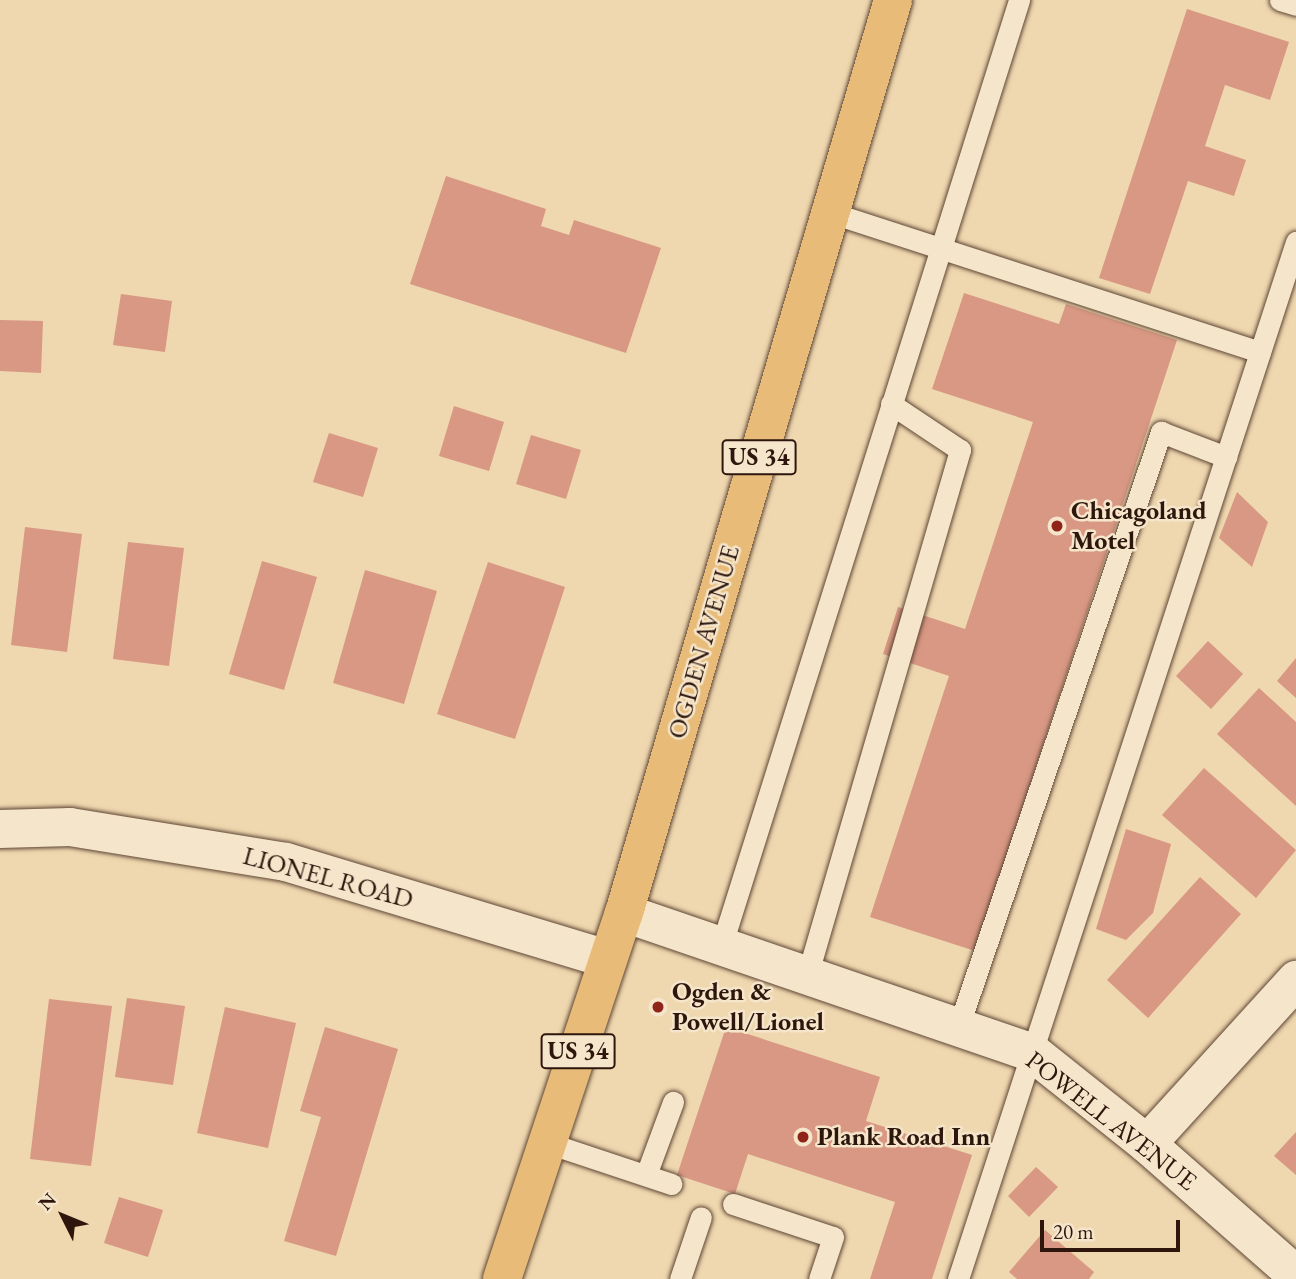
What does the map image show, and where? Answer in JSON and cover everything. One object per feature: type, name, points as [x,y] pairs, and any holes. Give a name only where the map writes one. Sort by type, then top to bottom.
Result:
[{"type":"main road","name":"OGDEN AVENUE","points":[[502,1279],[624,914],[893,0]]},
{"type":"street","name":"LIONEL ROAD","points":[[0,829],[70,827],[286,862],[608,959]]},
{"type":"street","name":"POWELL AVENUE","points":[[624,914],[1033,1053],[1147,1143],[1296,1275]]},
{"type":"street","points":[[1147,1143],[1296,980]]},
{"type":"lane","points":[[721,947],[1019,0]]},
{"type":"lane","points":[[1280,0],[1296,5]]},
{"type":"lane","points":[[832,213],[1261,352]]},
{"type":"lane","points":[[958,1279],[1296,242]]},
{"type":"lane","points":[[807,976],[960,450],[891,404]]},
{"type":"lane","points":[[958,1028],[1161,432],[1226,457]]},
{"type":"lane","points":[[646,1175],[673,1102]]},
{"type":"lane","points":[[548,1143],[671,1184]]},
{"type":"lane","points":[[733,1204],[833,1237],[819,1279]]},
{"type":"lane","points":[[680,1279],[701,1217]]},
{"type":"building","points":[[1187,9],[1289,42],[1270,100],[1225,85],[1205,146],[1246,160],[1234,196],[1188,181],[1150,294],[1099,278]]},
{"type":"building","points":[[446,176],[546,209],[541,226],[569,235],[574,220],[661,248],[626,353],[410,284]]},
{"type":"building","name":"Chicagoland Motel","points":[[964,293],[1059,324],[1066,304],[1177,340],[975,951],[870,917],[949,676],[883,654],[898,607],[965,629],[1033,422],[932,389]]},
{"type":"building","points":[[121,294],[172,301],[165,352],[113,345]]},
{"type":"building","points":[[0,320],[43,321],[41,373],[0,371]]},
{"type":"building","points":[[454,406],[504,422],[489,471],[439,456]]},
{"type":"building","points":[[329,433],[378,448],[363,497],[313,482]]},
{"type":"building","points":[[531,435],[581,450],[566,499],[516,484]]},
{"type":"building","points":[[1237,492],[1268,522],[1252,567],[1219,538]]},
{"type":"building","points":[[25,527],[82,534],[67,652],[11,645]]},
{"type":"building","points":[[128,542],[184,548],[169,666],[113,659]]},
{"type":"building","points":[[262,561],[317,577],[284,690],[229,674]]},
{"type":"building","points":[[488,562],[565,587],[515,739],[437,714]]},
{"type":"building","points":[[365,570],[437,591],[404,704],[333,683]]},
{"type":"building","points":[[1208,641],[1243,674],[1211,709],[1176,676]]},
{"type":"building","points":[[1296,658],[1296,698],[1277,681]]},
{"type":"building","points":[[1259,688],[1296,722],[1296,806],[1217,734]]},
{"type":"building","points":[[1204,768],[1296,850],[1256,898],[1162,815]]},
{"type":"building","points":[[1126,829],[1171,844],[1153,913],[1126,940],[1096,929]]},
{"type":"building","points":[[1200,877],[1241,914],[1148,1018],[1107,980]]},
{"type":"building","points":[[127,998],[185,1006],[173,1085],[115,1077]]},
{"type":"building","points":[[49,999],[112,1006],[91,1166],[30,1159]]},
{"type":"building","points":[[225,1007],[296,1023],[268,1148],[197,1133]]},
{"type":"building","points":[[325,1027],[398,1049],[336,1256],[284,1241],[321,1117],[300,1111]]},
{"type":"building","name":"Plank Road Inn","points":[[726,1027],[880,1077],[866,1121],[972,1155],[932,1279],[870,1279],[895,1202],[748,1154],[735,1194],[677,1175]]},
{"type":"building","points":[[1296,1132],[1296,1175],[1274,1156]]},
{"type":"building","points":[[1036,1167],[1058,1187],[1029,1217],[1008,1196]]},
{"type":"building","points":[[119,1197],[163,1210],[148,1257],[104,1243]]},
{"type":"building","points":[[1045,1230],[1094,1272],[1089,1279],[1017,1279],[1009,1272]]},
{"type":"place","name":"Chicagoland Motel","points":[[1057,526]]},
{"type":"place","name":"Ogden & Powell/Lionel","points":[[658,1007]]},
{"type":"place","name":"Plank Road Inn","points":[[803,1137]]}]
